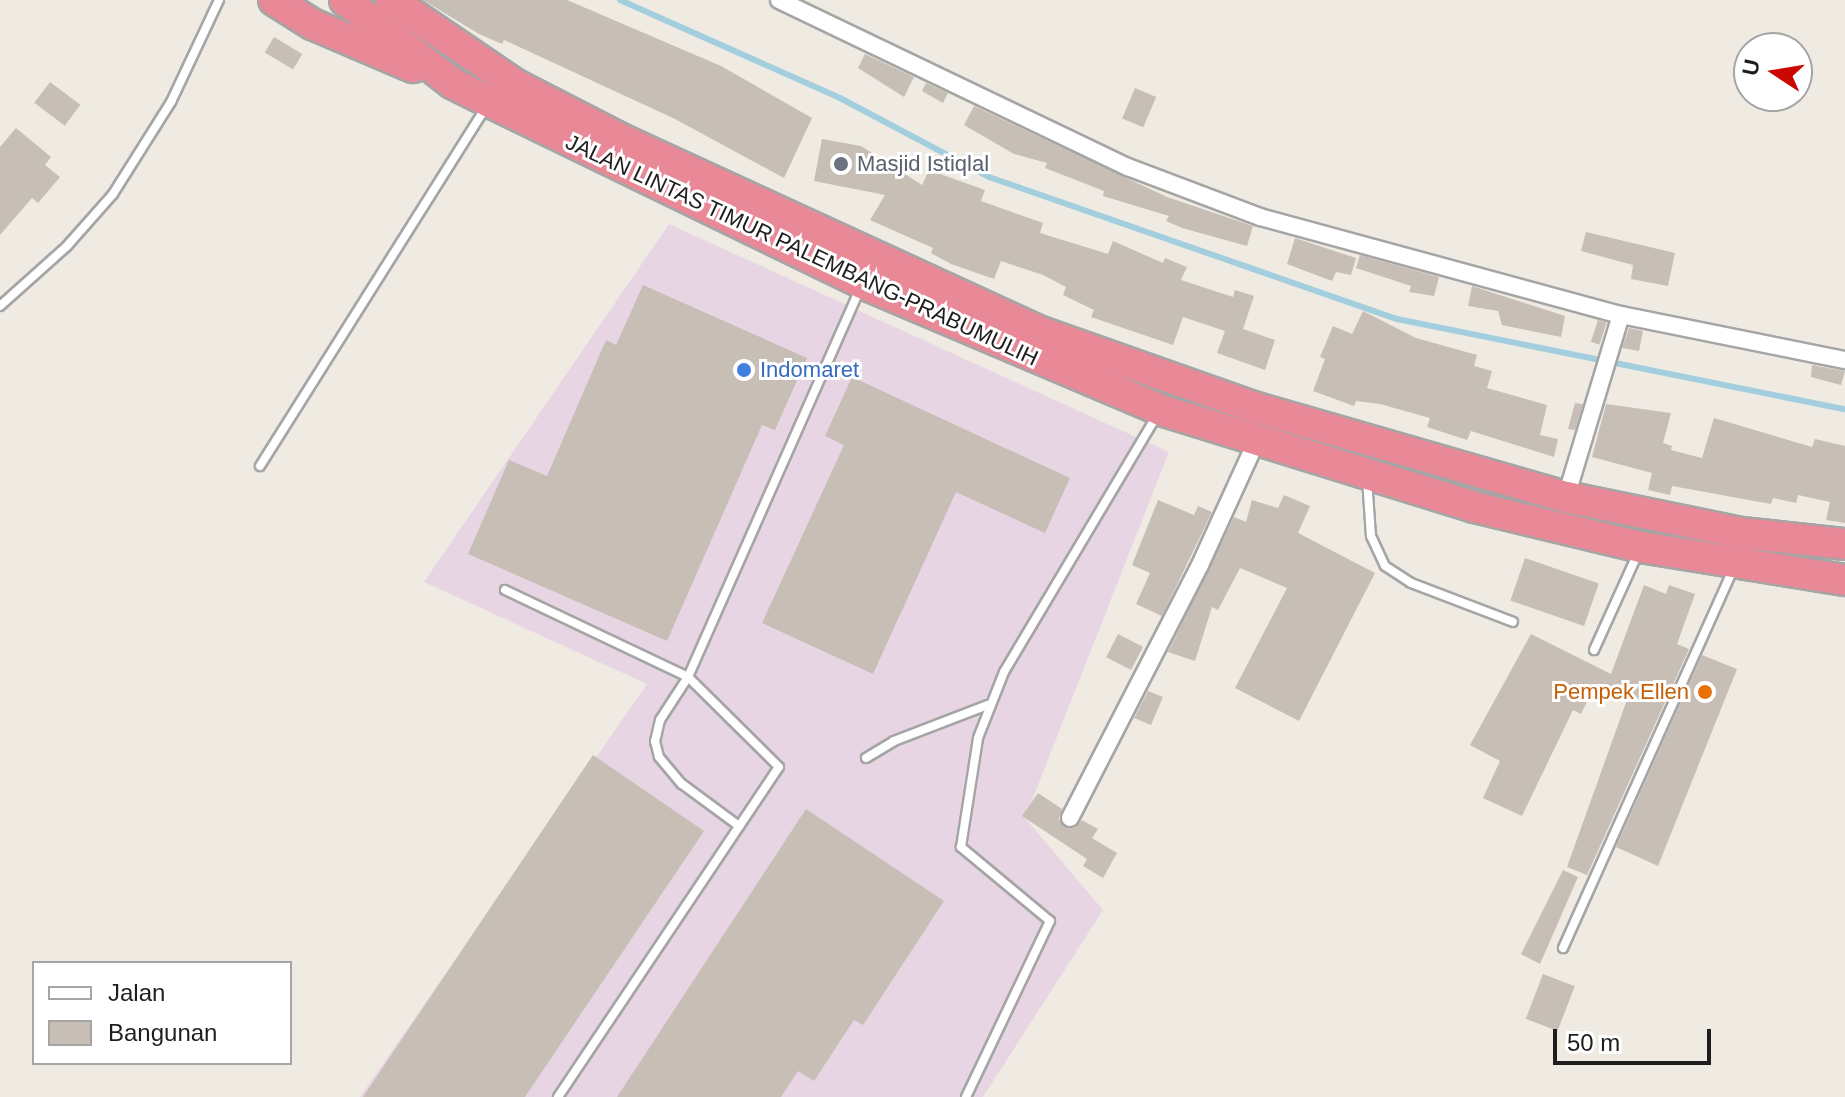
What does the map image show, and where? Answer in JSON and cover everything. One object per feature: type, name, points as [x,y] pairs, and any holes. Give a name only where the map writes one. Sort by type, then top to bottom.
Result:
[{"type":"highway","points":[[274,0],[312,24],[452,83]]},
{"type":"highway","name":"JALAN LINTAS TIMUR PALEMBANG-PRABUMULIH","points":[[345,0],[452,83],[862,283],[1012,351],[1161,410],[1409,487],[1641,547],[1845,580]]},
{"type":"highway","name":"JALAN LINTAS TIMUR PALEMBANG-PRABUMULIH","points":[[391,0],[516,85],[950,294],[1035,330],[1257,408],[1566,497],[1706,525],[1845,544]]},
{"type":"highway","points":[[1409,487],[1420,456]]},
{"type":"highway","points":[[1700,558],[1706,525]]},
{"type":"street","points":[[779,0],[1128,167],[1260,217],[1621,315],[1845,360]]},
{"type":"street","points":[[1566,497],[1621,315]]},
{"type":"street","points":[[1070,818],[1200,565],[1257,440]]},
{"type":"lane","points":[[0,306],[67,246],[113,194],[171,102],[219,0]]},
{"type":"lane","points":[[260,466],[490,102]]},
{"type":"lane","points":[[739,826],[682,784],[659,757],[655,741],[660,720],[688,677],[862,283]]},
{"type":"lane","points":[[966,1097],[1050,921],[961,847],[988,705],[1161,410]]},
{"type":"lane","points":[[1367,474],[1371,536],[1385,566],[1411,583],[1513,622]]},
{"type":"lane","points":[[1594,650],[1641,547]]},
{"type":"lane","points":[[1563,948],[1735,564]]},
{"type":"lane","points":[[505,590],[688,677],[779,767],[558,1097]]},
{"type":"lane","points":[[866,758],[894,741],[988,705]]},
{"type":"shaded area","points":[[669,224],[1169,452],[1025,818],[1103,910],[983,1097],[360,1097],[647,684],[424,582]]},
{"type":"building","points":[[423,0],[567,0],[721,66],[812,118],[784,178],[675,119],[504,40],[502,44],[479,34]]},
{"type":"building","points":[[274,37],[302,54],[293,69],[265,52]]},
{"type":"building","points":[[865,54],[914,77],[904,97],[858,68]]},
{"type":"building","points":[[50,82],[80,105],[65,126],[34,103]]},
{"type":"building","points":[[926,83],[948,93],[943,103],[922,91]]},
{"type":"building","points":[[1135,88],[1156,97],[1143,127],[1122,118]]},
{"type":"building","points":[[974,106],[1167,197],[1253,226],[1247,246],[1182,228],[1166,221],[1169,216],[1103,196],[1104,191],[1045,168],[1047,163],[1014,154],[964,125]]},
{"type":"building","points":[[16,128],[51,157],[45,165],[60,177],[38,203],[32,198],[0,235],[0,147]]},
{"type":"building","points":[[822,139],[861,146],[922,185],[929,170],[985,190],[981,201],[1043,223],[1040,233],[1108,254],[1113,241],[1163,263],[1165,258],[1187,267],[1181,280],[1233,297],[1235,290],[1254,296],[1243,329],[1275,340],[1265,370],[1217,353],[1225,331],[1183,317],[1173,345],[1091,317],[1094,310],[1063,295],[1066,287],[1043,275],[1001,261],[994,279],[951,264],[931,253],[933,248],[870,220],[885,195],[814,181]]},
{"type":"building","points":[[1586,232],[1675,253],[1668,286],[1631,279],[1633,265],[1581,251]]},
{"type":"building","points":[[1295,238],[1356,258],[1351,275],[1336,272],[1332,281],[1287,264]]},
{"type":"building","points":[[1360,255],[1439,277],[1434,296],[1409,292],[1411,286],[1356,268]]},
{"type":"building","points":[[643,285],[807,358],[775,430],[762,425],[667,641],[468,554],[509,460],[547,476],[606,340],[616,345]]},
{"type":"building","points":[[1472,286],[1565,316],[1561,337],[1502,325],[1498,311],[1468,306]]},
{"type":"building","points":[[1363,311],[1416,338],[1477,355],[1474,366],[1492,371],[1487,388],[1547,405],[1540,435],[1558,439],[1554,457],[1471,431],[1467,440],[1427,427],[1430,418],[1380,404],[1356,401],[1354,406],[1313,391],[1325,359],[1320,357],[1333,326],[1352,334]]},
{"type":"building","points":[[1598,320],[1607,323],[1599,345],[1591,342]]},
{"type":"building","points":[[1629,328],[1643,331],[1639,351],[1622,348]]},
{"type":"building","points":[[1812,365],[1845,371],[1841,385],[1811,377]]},
{"type":"building","points":[[852,377],[1070,478],[1045,533],[956,492],[873,674],[762,623],[844,445],[825,436]]},
{"type":"building","points":[[1575,403],[1583,404],[1575,430],[1568,429]]},
{"type":"building","points":[[1606,404],[1671,413],[1663,443],[1672,446],[1671,450],[1702,458],[1714,418],[1812,447],[1815,439],[1845,446],[1845,523],[1826,520],[1830,502],[1798,495],[1796,503],[1773,498],[1771,504],[1672,486],[1670,495],[1648,490],[1652,473],[1592,457]]},
{"type":"building","points":[[1284,495],[1310,506],[1298,533],[1375,573],[1299,721],[1235,688],[1287,588],[1240,568],[1218,610],[1212,607],[1195,661],[1168,652],[1234,517],[1246,522],[1252,500],[1278,508]]},
{"type":"building","points":[[1158,500],[1194,515],[1198,506],[1212,512],[1162,616],[1136,604],[1150,573],[1132,565]]},
{"type":"building","points":[[1525,558],[1599,583],[1584,626],[1510,601]]},
{"type":"building","points":[[1644,585],[1666,594],[1669,585],[1695,594],[1677,644],[1689,649],[1587,875],[1567,867],[1628,697],[1595,685],[1581,714],[1573,710],[1522,816],[1483,798],[1500,761],[1470,745],[1531,634],[1611,674]]},
{"type":"building","points":[[1118,634],[1143,647],[1131,670],[1106,657]]},
{"type":"building","points":[[1702,655],[1737,669],[1658,866],[1616,847]]},
{"type":"building","points":[[1148,691],[1163,697],[1151,725],[1134,718]]},
{"type":"building","points":[[593,755],[704,831],[525,1097],[363,1097]]},
{"type":"building","points":[[1038,793],[1062,809],[1059,819],[1064,827],[1075,828],[1082,820],[1098,829],[1092,838],[1117,853],[1103,878],[1083,866],[1087,859],[1022,816]]},
{"type":"building","points":[[806,809],[944,901],[863,1025],[854,1020],[814,1081],[798,1071],[781,1097],[617,1097]]},
{"type":"building","points":[[1563,870],[1578,877],[1540,964],[1521,954]]},
{"type":"building","points":[[1543,974],[1575,986],[1558,1031],[1526,1019]]},
{"type":"waterway","points":[[620,0],[840,98],[989,177],[1397,319],[1845,409]]},
{"type":"place","name":"Masjid Istiqlal","points":[[841,164]]},
{"type":"place","name":"Indomaret","points":[[744,370]]},
{"type":"place","name":"Pempek Ellen","points":[[1705,692]]}]
